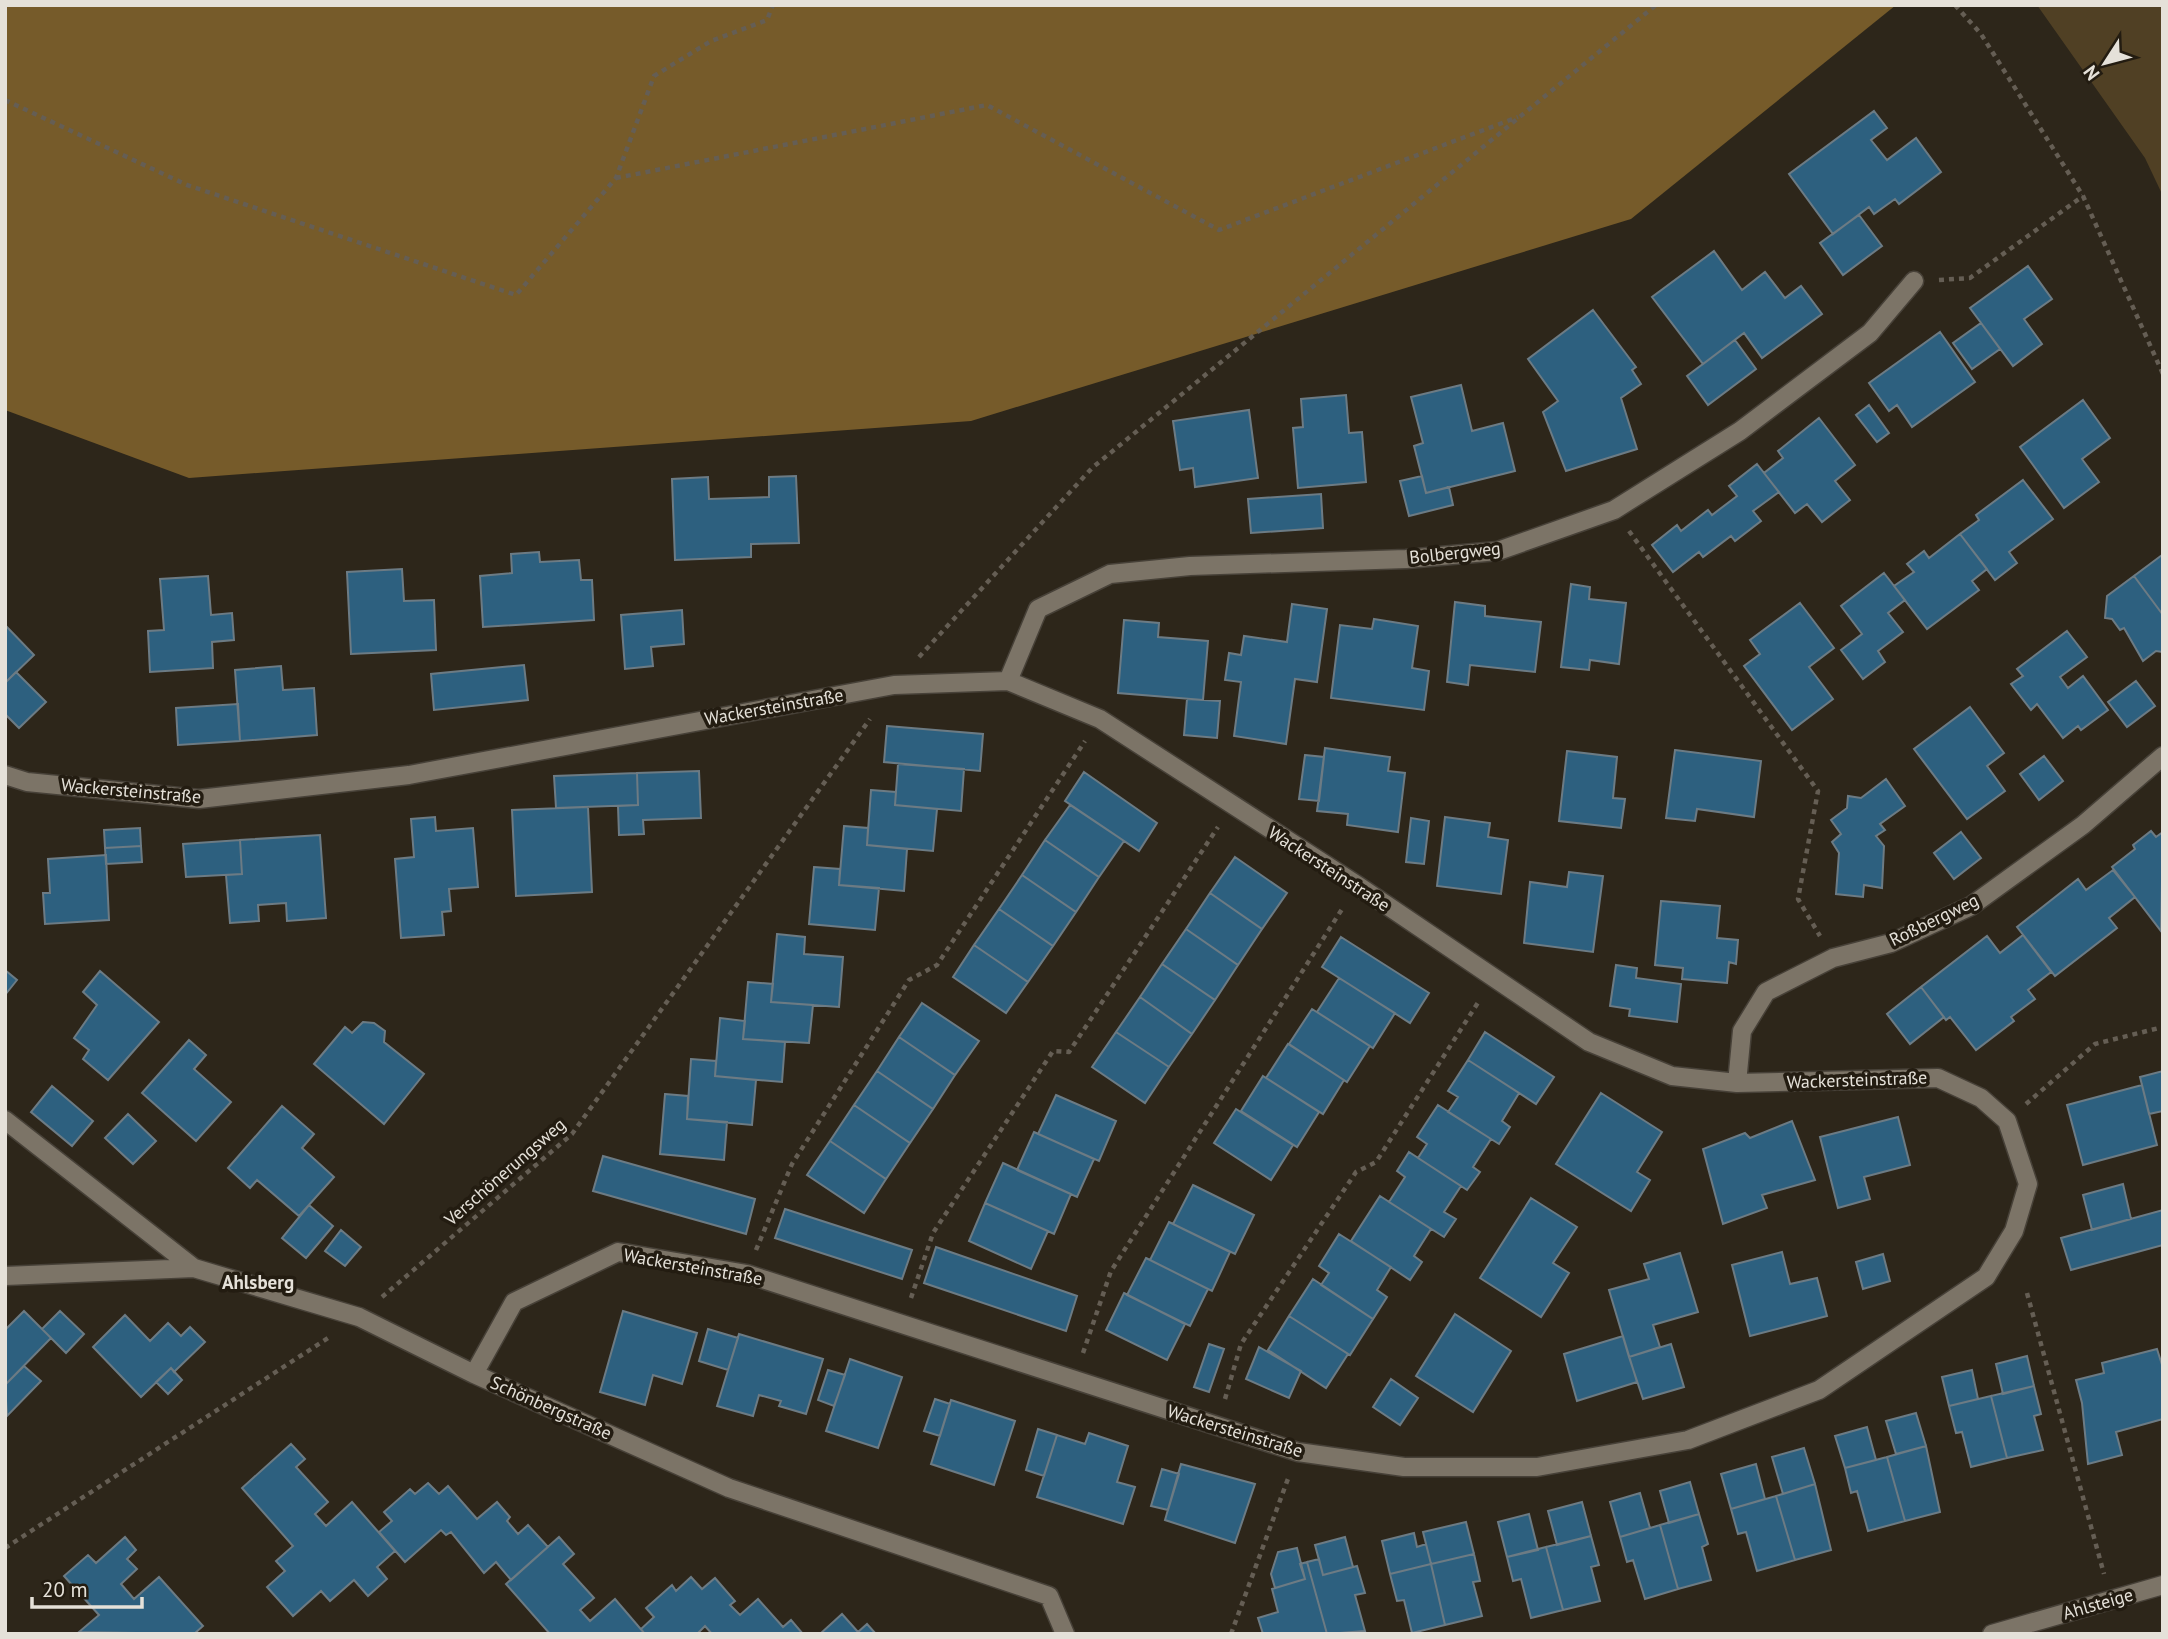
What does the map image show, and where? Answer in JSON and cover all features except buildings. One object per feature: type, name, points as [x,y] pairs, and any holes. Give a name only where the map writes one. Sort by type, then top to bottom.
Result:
[{"type":"street","name":"Bolbergweg","points":[[1008,681],[1038,609],[1110,574],[1190,566],[1406,559],[1499,551],[1614,510],[1740,431],[1859,341],[1914,281]]},
{"type":"street","name":"Wackersteinstraße","points":[[5,775],[27,782],[199,799],[409,775],[894,685],[1008,681],[1100,719],[1231,807],[1357,885],[1589,1042],[1672,1076],[1737,1083],[1938,1078],[1981,1098],[2007,1121],[2028,1184],[2014,1231],[1986,1277],[1819,1390],[1688,1440],[1537,1467],[1404,1467],[1298,1452],[1073,1381],[903,1322],[747,1274],[618,1252],[514,1302],[474,1374]]},
{"type":"street","name":"Roßbergweg","points":[[1737,1083],[1742,1031],[1766,992],[1833,958],[1891,943],[1971,906],[2082,825],[2163,756]]},
{"type":"street","points":[[5,1120],[194,1268]]},
{"type":"street","name":"Schönbergstraße","points":[[5,1276],[194,1268],[359,1317],[474,1374],[729,1488],[1049,1596],[1065,1634]]},
{"type":"street","name":"Ahlsteige","points":[[1992,1634],[2163,1585]]},
{"type":"path","points":[[5,100],[187,185],[516,295],[616,178],[654,76],[711,41],[767,20],[773,5]]},
{"type":"path","name":"Verschönerungsweg","points":[[5,1548],[359,1317],[572,1134],[894,685],[1093,468],[1656,5]]},
{"type":"path","points":[[1955,5],[1981,34],[2083,196],[2163,374]]},
{"type":"path","points":[[616,178],[987,105],[1219,230],[1525,115]]},
{"type":"path","points":[[1914,281],[1970,278],[2083,196]]},
{"type":"path","points":[[1614,510],[1818,791],[1798,899],[1833,958]]},
{"type":"path","points":[[747,1274],[792,1164],[814,1129],[909,980],[937,965],[1100,719]]},
{"type":"path","points":[[903,1322],[933,1233],[1053,1051],[1069,1052],[1231,807]]},
{"type":"path","points":[[1073,1381],[1111,1271],[1357,885]]},
{"type":"path","points":[[1217,1427],[1241,1344],[1356,1172],[1376,1162],[1494,978]]},
{"type":"path","points":[[2007,1121],[2095,1044],[2163,1027]]},
{"type":"path","points":[[2027,1293],[2111,1601]]},
{"type":"path","points":[[1231,1634],[1298,1452]]},
{"type":"shaded area","points":[[5,5],[1896,5],[1631,219],[971,421],[189,478],[5,410]]},
{"type":"shaded area","points":[[2037,5],[2163,5],[2163,196],[2145,158]]},
{"type":"district","name":"Ahlsberg","points":[[258,1282]]}]
